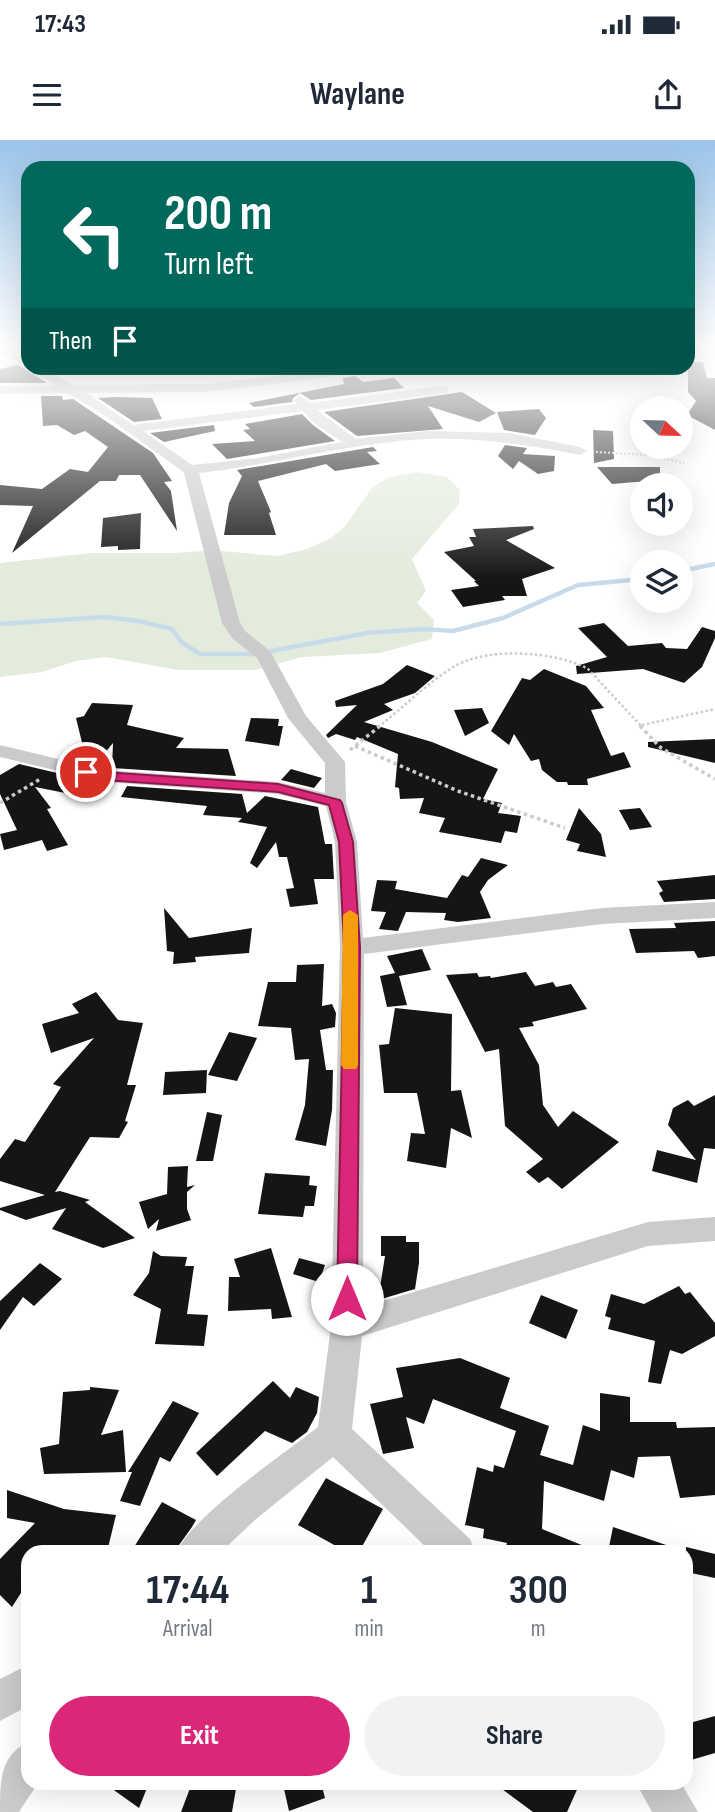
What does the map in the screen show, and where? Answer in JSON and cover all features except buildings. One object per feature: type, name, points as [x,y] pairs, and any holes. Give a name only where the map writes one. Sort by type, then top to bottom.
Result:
[{"type":"street","points":[[121,422],[188,470],[195,484],[231,623],[239,635],[261,652],[298,718],[345,754],[335,803],[346,842],[352,947],[347,1326],[334,1436],[244,1507],[203,1545]]},
{"type":"street","points":[[130,429],[178,422]]},
{"type":"street","points":[[322,422],[354,444]]},
{"type":"street","points":[[188,470],[427,435],[466,434],[546,442],[580,451]]},
{"type":"street","points":[[0,751],[104,776],[278,788],[335,803]]},
{"type":"street","points":[[352,947],[602,916],[715,910]]},
{"type":"street","points":[[347,1326],[610,1244],[648,1234],[715,1229]]},
{"type":"street","points":[[334,1436],[450,1545]]},
{"type":"street","points":[[0,1700],[21,1688]]},
{"type":"street","points":[[0,1805],[21,1773]]},
{"type":"street","points":[[661,1790],[677,1812]]},
{"type":"path","points":[[580,451],[647,455],[684,463]]},
{"type":"path","points":[[345,754],[455,666],[472,659],[496,655],[544,655],[588,668],[661,748],[715,779]]},
{"type":"path","points":[[641,725],[715,709]]},
{"type":"path","points":[[345,754],[388,757],[418,775],[461,793],[565,828]]},
{"type":"path","points":[[0,803],[61,765]]},
{"type":"green space","points":[[417,472],[447,477],[460,490],[459,504],[412,559],[426,591],[417,603],[434,620],[432,639],[380,653],[302,657],[255,670],[178,670],[106,657],[76,661],[42,672],[0,677],[0,563],[91,553],[176,553],[212,550],[277,556],[307,549],[331,538],[345,526],[372,488],[389,477]]},
{"type":"waterway","points":[[693,569],[715,564]]},
{"type":"waterway","points":[[0,624],[104,617],[172,629],[181,642],[200,654],[255,654],[367,633],[423,629],[453,631],[503,618],[578,585],[630,580]]},
{"type":"slow traffic","points":[[350,915],[350,1065]]},
{"type":"route","points":[[86,772],[104,776],[278,788],[335,803],[346,842],[352,947],[347,1299]]}]
